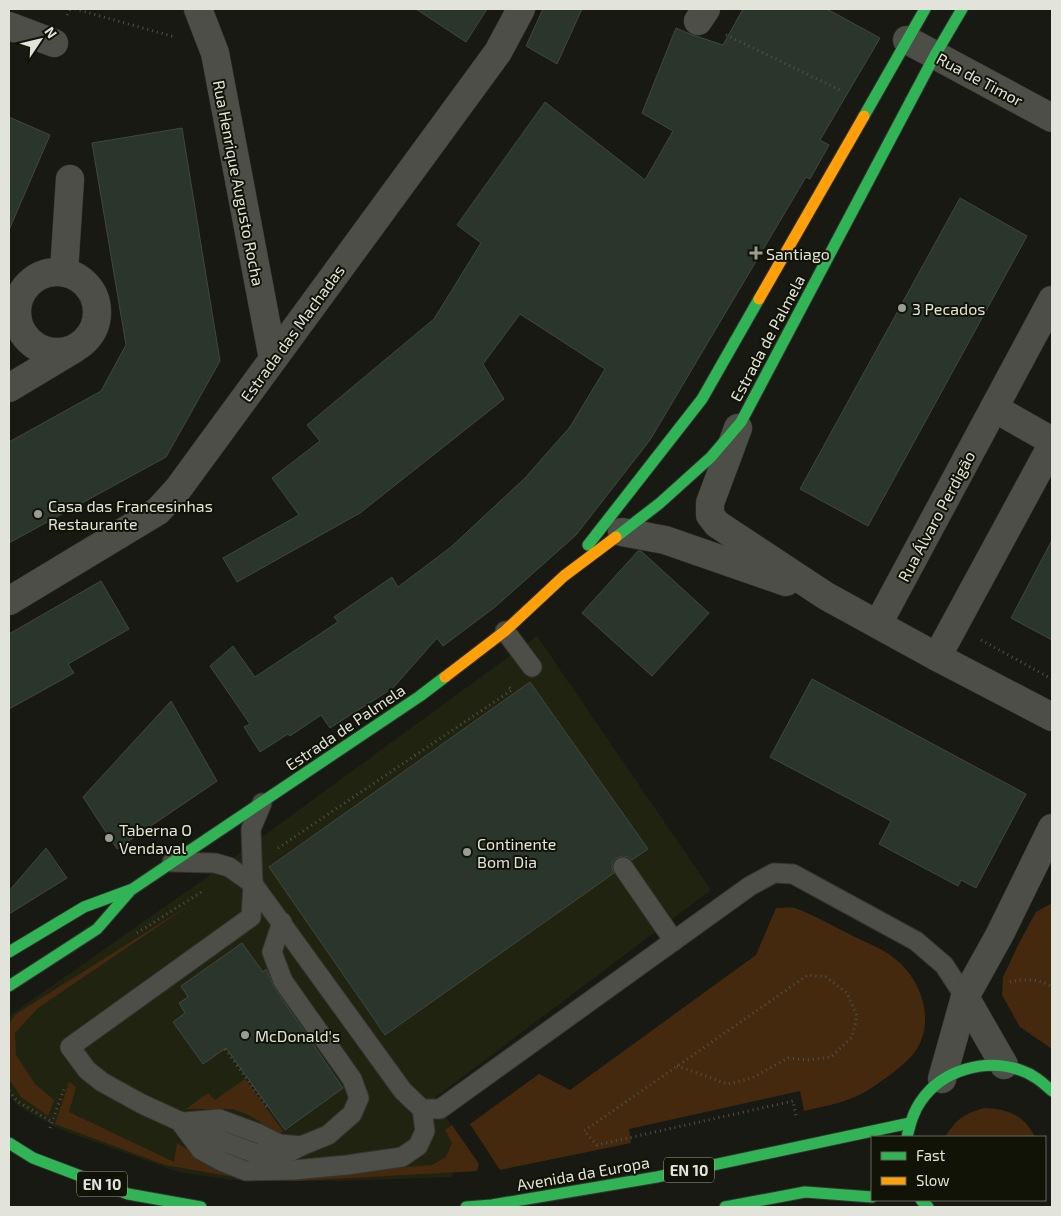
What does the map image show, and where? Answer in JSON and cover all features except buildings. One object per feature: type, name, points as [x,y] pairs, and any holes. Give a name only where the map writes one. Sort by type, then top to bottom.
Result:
[{"type":"street","name":"Rua Henrique Augusto Rocha","points":[[198,9],[215,52],[272,359]]},
{"type":"street","name":"Estrada das Machadas","points":[[9,602],[158,511],[178,489],[498,52],[521,9]]},
{"type":"street","name":"Estrada de Palmela","points":[[564,576],[702,399],[925,9]]},
{"type":"street","name":"Estrada de Palmela","points":[[9,986],[97,929],[132,890],[420,696],[505,631],[564,576],[660,503],[711,457],[741,422],[935,55],[962,9]]},
{"type":"street","points":[[9,26],[54,43]]},
{"type":"street","name":"Rua de Timor","points":[[907,40],[1052,118]]},
{"type":"street","points":[[64,272],[70,179]]},
{"type":"street","points":[[9,388],[74,348],[85,341],[97,319],[97,306],[93,294],[86,284],[76,276],[64,272],[49,272],[36,276],[18,298],[16,311],[19,325],[17,342],[49,351],[62,352],[74,348]]},
{"type":"street","name":"Rua Álvaro Perdigão","points":[[878,624],[1052,300]]},
{"type":"street","points":[[937,657],[1052,443],[994,408]]},
{"type":"street","points":[[741,422],[710,503],[710,515],[717,524],[826,596],[1052,718]]},
{"type":"street","points":[[622,532],[664,540],[826,596]]},
{"type":"street","points":[[942,1080],[965,996],[1000,934],[1052,828]]},
{"type":"street","name":"Estrada de Palmela","points":[[9,952],[84,907],[132,890]]},
{"type":"street","points":[[965,996],[1004,1065]]},
{"type":"street","points":[[907,1136],[910,1123],[922,1099],[942,1080],[961,1070],[982,1065],[1004,1065],[1027,1072],[1048,1086],[1052,1091]]},
{"type":"street","name":"Avenida da Europa","points":[[466,1207],[492,1205],[657,1177],[910,1123]]},
{"type":"street","name":"EN 10","points":[[9,1143],[33,1158],[128,1194],[202,1207]]},
{"type":"street","points":[[725,1207],[805,1192],[871,1197]]},
{"type":"lane","points":[[505,631],[532,666]]},
{"type":"lane","points":[[172,862],[215,863],[229,867],[253,884],[403,1090],[422,1109],[425,1131],[418,1146],[402,1157],[347,1165],[279,1171],[246,1171],[223,1162],[201,1150],[180,1122],[102,1082],[87,1070],[70,1047],[251,917],[253,884],[251,829],[262,803]]},
{"type":"lane","points":[[623,867],[674,941]]},
{"type":"lane","points":[[422,1109],[440,1109],[750,886],[774,874],[793,874],[916,941],[944,965],[965,996]]},
{"type":"lane","points":[[180,1122],[219,1119],[257,1133],[279,1144],[301,1146],[328,1135],[352,1114],[360,1098],[352,1079],[283,981],[272,952],[282,922]]},
{"type":"path","points":[[75,9],[176,37]]},
{"type":"path","points":[[702,15],[871,104]]},
{"type":"path","points":[[980,639],[1052,678]]},
{"type":"path","points":[[148,917],[152,924]]},
{"type":"path","points":[[677,1066],[728,1084],[752,1078],[788,1058],[807,1060],[831,1058],[852,1037],[857,1016],[848,993],[826,978],[808,975],[584,1130],[597,1145],[793,1101],[796,1117]]},
{"type":"path","points":[[1004,984],[1021,978],[1047,983],[1052,987]]},
{"type":"path","points":[[225,1049],[268,1108]]},
{"type":"path","points":[[50,1128],[67,1080]]},
{"type":"path","points":[[9,1091],[17,1101],[52,1122]]},
{"type":"shaded area","points":[[537,636],[711,890],[436,1097],[466,1154],[451,1177],[341,1181],[231,1180],[178,1172],[59,1129],[18,1106],[9,1095],[9,1016],[207,877]]},
{"type":"shaded area","points":[[1052,903],[1052,1049],[1020,1027],[1002,995],[1003,977],[1019,943],[1036,912]]},
{"type":"shaded area","points":[[191,904],[38,1008],[15,1033],[16,1055],[35,1084],[54,1100],[48,1116],[21,1097],[9,1079],[9,1023],[16,1014]]},
{"type":"shaded area","points":[[776,908],[795,908],[816,917],[895,958],[908,972],[921,994],[925,1018],[920,1042],[914,1053],[904,1063],[868,1090],[834,1104],[804,1111],[800,1091],[629,1129],[631,1143],[500,1170],[470,1124],[539,1074],[570,1090],[756,955]]},
{"type":"shaded area","points":[[245,1079],[283,1131],[280,1133],[249,1115],[232,1109],[186,1109],[208,1093],[215,1100]]},
{"type":"shaded area","points":[[69,1082],[76,1087],[69,1112],[174,1162],[177,1143],[222,1170],[311,1175],[432,1165],[446,1157],[452,1143],[445,1130],[452,1125],[479,1164],[477,1171],[296,1181],[251,1180],[165,1165],[55,1124]]},
{"type":"shaded area","points":[[984,1108],[1008,1112],[1026,1123],[1034,1136],[946,1136],[961,1118]]},
{"type":"traffic: fast","points":[[864,116],[925,9]]},
{"type":"traffic: fast","points":[[616,537],[660,503],[711,457],[741,422],[935,55],[962,9]]},
{"type":"traffic: fast","points":[[588,545],[702,399],[759,299]]},
{"type":"traffic: fast","points":[[9,986],[97,929],[131,890],[420,696],[445,677]]},
{"type":"traffic: fast","points":[[9,952],[84,907],[130,890]]},
{"type":"traffic: fast","points":[[907,1136],[916,1110],[930,1090],[940,1081],[965,1069],[993,1065],[1020,1070],[1041,1081],[1052,1091]]},
{"type":"traffic: fast","points":[[466,1207],[492,1205],[657,1177],[910,1123]]},
{"type":"traffic: fast","points":[[9,1143],[33,1158],[128,1194],[201,1207]]},
{"type":"traffic: fast","points":[[725,1207],[805,1192],[871,1197]]},
{"type":"traffic: fast","points":[[922,1201],[928,1207]]},
{"type":"traffic: slow","points":[[759,299],[864,116]]},
{"type":"traffic: slow","points":[[445,677],[505,631],[564,576],[616,537]]},
{"type":"place","name":"Santiago","points":[[756,253]]},
{"type":"place","name":"3 Pecados","points":[[902,308]]},
{"type":"place","name":"Casa das Francesinhas Restaurante","points":[[38,514]]},
{"type":"place","name":"Taberna O Vendaval","points":[[109,838]]},
{"type":"place","name":"Continente Bom Dia","points":[[467,852]]},
{"type":"place","name":"McDonald's","points":[[245,1035]]}]
